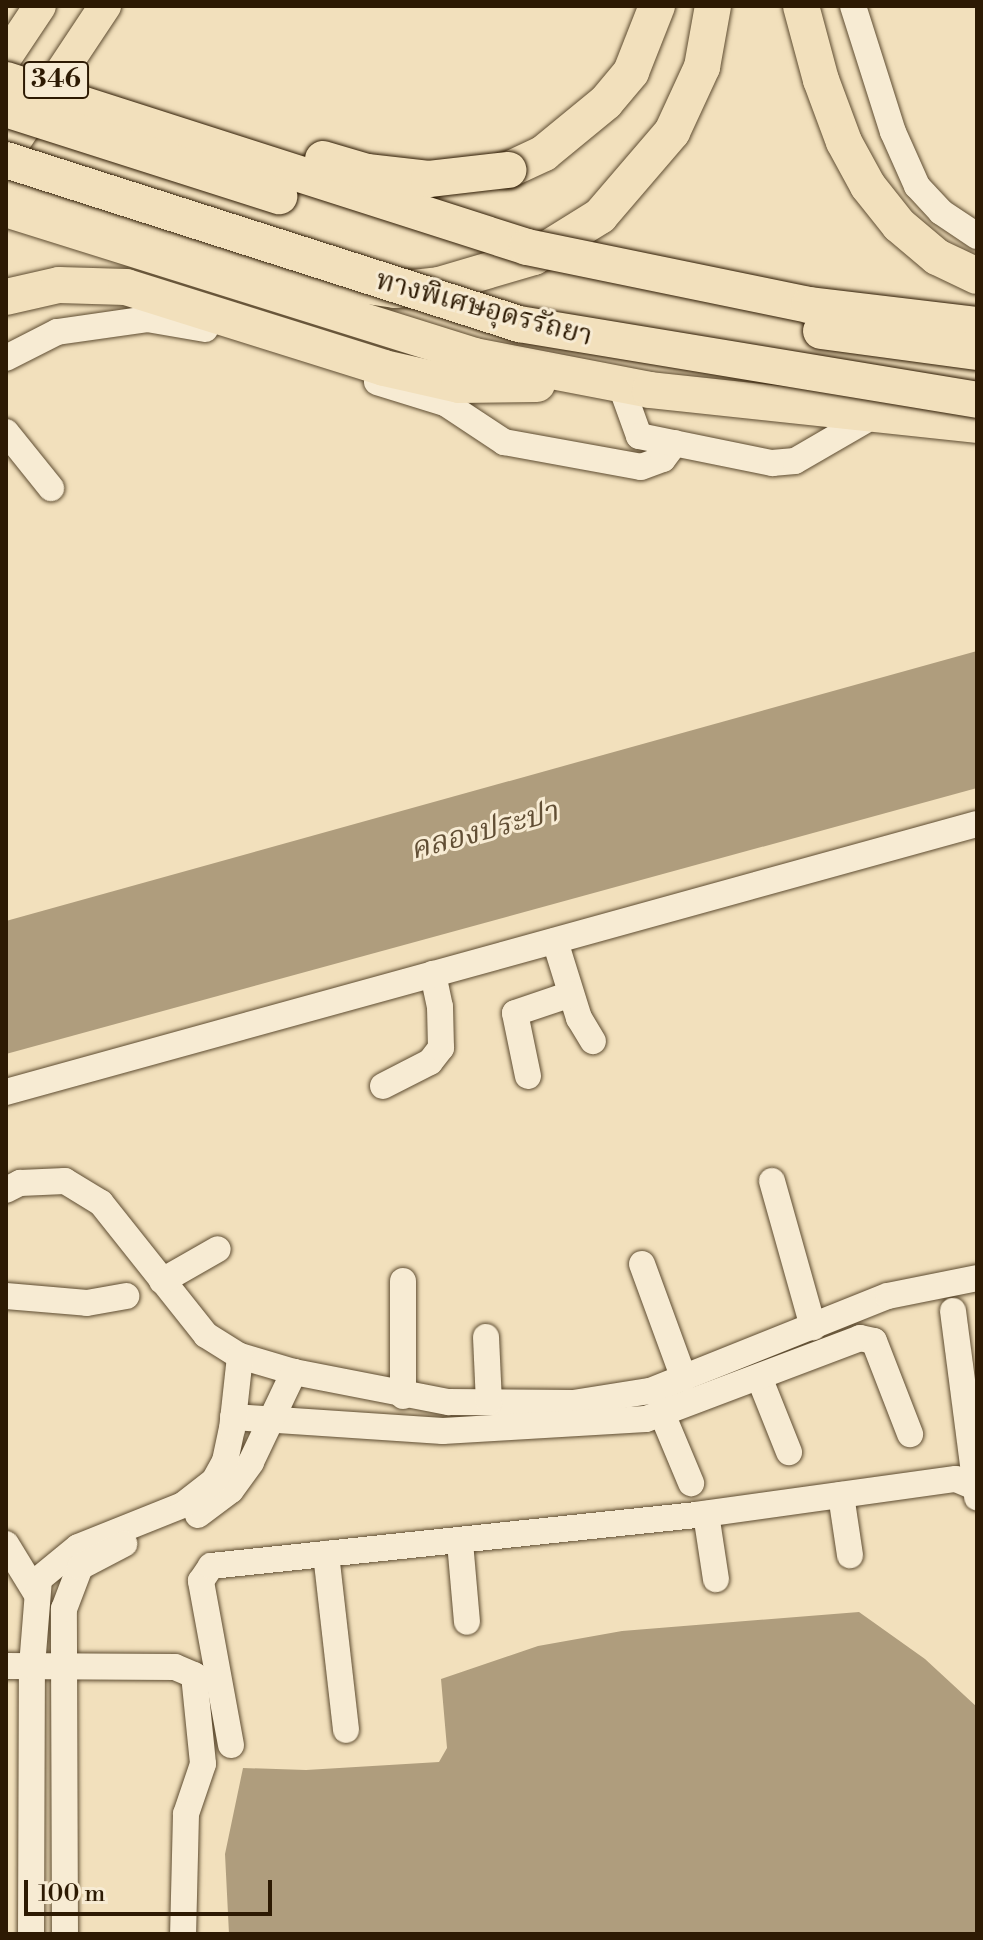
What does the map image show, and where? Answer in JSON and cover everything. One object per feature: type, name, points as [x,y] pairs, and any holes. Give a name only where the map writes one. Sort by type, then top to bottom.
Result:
[{"type":"highway","points":[[6,56],[367,172],[429,179],[508,170],[544,153],[606,102],[631,72],[657,6]]},
{"type":"highway","points":[[6,178],[311,278],[395,290],[439,285],[534,257],[600,216],[672,132],[702,67],[713,6]]},
{"type":"highway","points":[[801,6],[821,80],[844,142],[868,186],[899,225],[937,257],[977,276]]},
{"type":"highway","points":[[6,80],[527,247],[809,305],[977,325]]},
{"type":"highway","name":"ทางพิเศษอุดรรัถยา","points":[[6,109],[538,275],[808,330],[977,352]]},
{"type":"highway","name":"ทางพิเศษอุดรรัถยา","points":[[6,157],[519,324],[977,400]]},
{"type":"highway","points":[[6,209],[380,329],[583,380],[977,425]]},
{"type":"highway","points":[[6,297],[59,285],[126,287],[384,368],[459,385],[583,380]]},
{"type":"main road","name":"346","points":[[6,56],[40,6]]},
{"type":"main road","name":"346","points":[[6,157],[105,6]]},
{"type":"street","points":[[853,6],[893,132],[917,186],[941,212],[977,236]]},
{"type":"street","points":[[6,358],[57,332],[147,319],[178,321],[445,403],[504,442],[641,467],[663,459],[675,443]]},
{"type":"street","points":[[621,386],[639,436],[772,463],[795,461],[876,414]]},
{"type":"street","points":[[6,432],[51,488]]},
{"type":"street","points":[[6,1092],[977,824]]},
{"type":"street","points":[[555,941],[571,994],[593,1041]]},
{"type":"street","points":[[383,1086],[430,1062],[441,1048],[440,1007],[433,974]]},
{"type":"street","points":[[528,1076],[515,1013],[571,994]]},
{"type":"street","points":[[6,1190],[20,1183],[65,1181],[101,1203],[206,1335],[240,1356],[294,1372],[403,1396],[489,1402],[573,1403],[650,1391],[888,1296],[977,1278]]},
{"type":"street","points":[[772,1181],[813,1327]]},
{"type":"street","points":[[162,1281],[218,1249]]},
{"type":"street","points":[[642,1264],[684,1379]]},
{"type":"street","points":[[403,1281],[403,1396]]},
{"type":"street","points":[[6,1296],[87,1303],[126,1296]]},
{"type":"street","points":[[231,1745],[201,1581],[211,1566],[460,1542],[973,1480],[969,1372],[953,1311]]},
{"type":"street","points":[[486,1337],[489,1402]]},
{"type":"street","points":[[233,1417],[276,1417],[443,1431],[663,1416],[759,1377],[868,1339],[878,1349],[910,1434]]},
{"type":"street","points":[[31,1934],[19,1666],[36,1593],[45,1572],[69,1552],[183,1505],[214,1481],[225,1461],[240,1356]]},
{"type":"street","points":[[65,1934],[64,1609],[80,1567],[198,1515],[231,1490],[276,1417],[294,1372]]},
{"type":"street","points":[[759,1377],[789,1452]]},
{"type":"street","points":[[663,1416],[691,1483]]},
{"type":"street","points":[[841,1495],[850,1555]]},
{"type":"street","points":[[706,1514],[716,1579]]},
{"type":"street","points":[[460,1542],[467,1622]]},
{"type":"street","points":[[6,1544],[36,1593]]},
{"type":"street","points":[[326,1554],[346,1730]]},
{"type":"street","points":[[19,1666],[175,1667],[194,1675],[203,1764],[186,1814],[183,1934]]},
{"type":"water","name":"คลองประปา","points":[[977,651],[977,788],[6,1054],[6,921]]},
{"type":"water","points":[[859,1612],[925,1659],[977,1707],[977,1934],[229,1934],[225,1854],[243,1768],[306,1770],[439,1762],[447,1748],[441,1679],[538,1646],[622,1631]]}]
